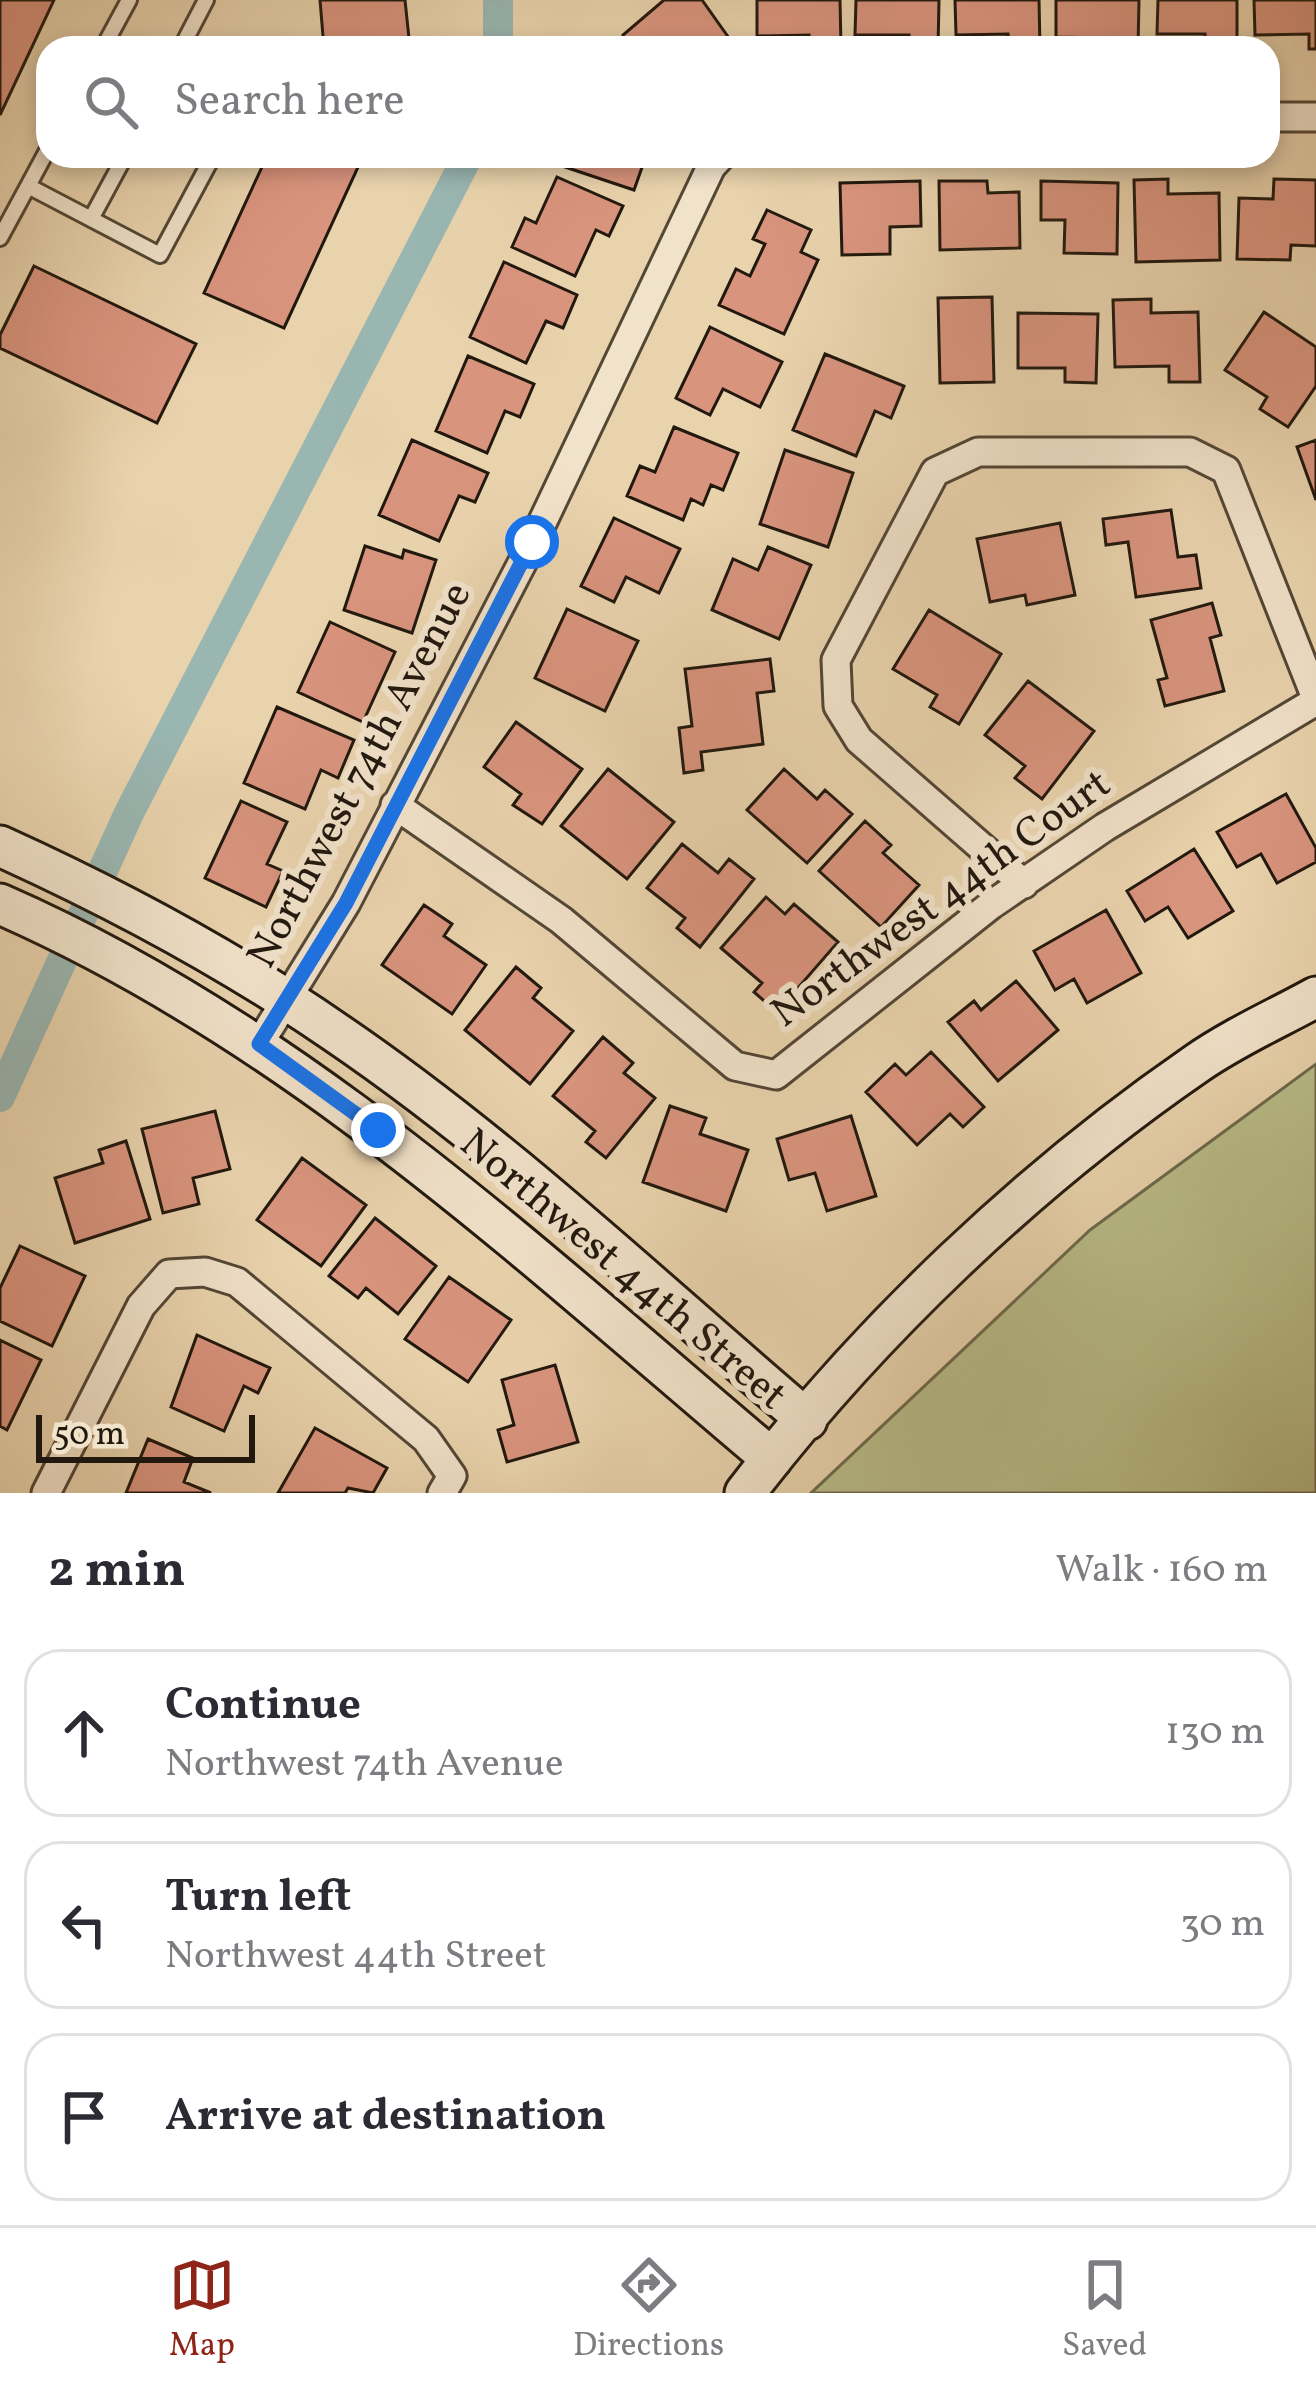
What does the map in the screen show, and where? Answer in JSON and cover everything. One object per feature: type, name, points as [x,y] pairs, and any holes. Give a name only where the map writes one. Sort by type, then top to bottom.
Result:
[{"type":"street","points":[[1280,117],[1316,117]]},
{"type":"street","name":"Northwest 74th Avenue","points":[[259,1044],[289,1001],[532,542],[711,168]]},
{"type":"street","points":[[1024,884],[860,740],[838,706],[836,660],[935,472],[978,452],[1190,452],[1226,470],[1316,699]]},
{"type":"street","name":"Northwest 44th Court","points":[[395,805],[561,920],[735,1066],[776,1075],[1105,827],[1316,699]]},
{"type":"street","name":"Northwest 44th Street","points":[[0,846],[158,923],[289,1001],[469,1132],[807,1420]]},
{"type":"street","name":"Northwest 44th Street","points":[[0,904],[112,960],[259,1044],[378,1130],[772,1459],[932,1285],[1065,1161],[1199,1061],[1316,997]]},
{"type":"street","points":[[46,1493],[141,1306],[170,1274],[205,1272],[237,1282],[426,1439],[447,1485]]},
{"type":"street","points":[[746,1493],[772,1459]]},
{"type":"lane","points":[[110,36],[129,0]]},
{"type":"lane","points":[[187,36],[206,0]]},
{"type":"lane","points":[[0,238],[38,168]]},
{"type":"lane","points":[[92,219],[118,168]]},
{"type":"lane","points":[[28,186],[160,255],[207,168]]},
{"type":"green space","points":[[1316,1064],[1316,1493],[811,1493],[1090,1230]]},
{"type":"building","points":[[0,0],[54,0],[36,36],[0,115]]},
{"type":"building","points":[[320,0],[405,0],[409,36],[323,36]]},
{"type":"building","points":[[664,0],[702,0],[728,36],[624,36]]},
{"type":"building","points":[[757,0],[840,0],[841,36],[757,36]]},
{"type":"building","points":[[856,0],[939,0],[938,36],[855,35]]},
{"type":"building","points":[[955,0],[1039,0],[1040,36],[956,35]]},
{"type":"building","points":[[1056,0],[1139,0],[1138,36],[1056,36]]},
{"type":"building","points":[[1158,0],[1237,0],[1237,36],[1157,34]]},
{"type":"building","points":[[1254,0],[1316,0],[1316,49],[1309,49],[1309,34],[1255,35]]},
{"type":"building","points":[[261,168],[358,168],[284,328],[204,293]]},
{"type":"building","points":[[568,168],[642,168],[634,190]]},
{"type":"building","points":[[557,177],[623,206],[609,236],[596,230],[575,276],[512,247],[525,218],[536,223]]},
{"type":"building","points":[[1168,179],[1168,194],[1219,193],[1220,260],[1136,262],[1134,180]]},
{"type":"building","points":[[1274,179],[1316,180],[1316,246],[1291,245],[1290,260],[1237,259],[1239,198],[1273,199]]},
{"type":"building","points":[[920,181],[921,226],[890,227],[890,254],[842,255],[840,183]]},
{"type":"building","points":[[939,181],[987,181],[988,193],[1019,192],[1020,248],[940,250]]},
{"type":"building","points":[[1041,181],[1118,183],[1117,254],[1064,253],[1065,220],[1041,220]]},
{"type":"building","points":[[767,210],[811,230],[801,252],[818,260],[784,334],[719,305],[736,269],[750,276],[765,244],[753,239]]},
{"type":"building","points":[[504,262],[577,295],[563,328],[546,321],[526,363],[470,337]]},
{"type":"building","points":[[34,266],[196,344],[157,423],[0,348],[0,335]]},
{"type":"building","points":[[992,297],[994,382],[940,383],[938,298]]},
{"type":"building","points":[[1151,299],[1151,313],[1198,312],[1200,382],[1169,382],[1169,366],[1115,367],[1113,300]]},
{"type":"building","points":[[1264,312],[1316,347],[1316,386],[1288,427],[1260,409],[1267,397],[1225,370]]},
{"type":"building","points":[[1018,313],[1098,314],[1096,383],[1065,382],[1065,368],[1018,368]]},
{"type":"building","points":[[710,327],[782,362],[760,407],[723,389],[710,415],[676,398]]},
{"type":"building","points":[[825,354],[904,386],[891,418],[875,411],[856,456],[793,430]]},
{"type":"building","points":[[468,356],[534,384],[520,417],[505,411],[487,453],[436,431]]},
{"type":"building","points":[[674,427],[738,453],[723,490],[711,485],[703,505],[691,499],[683,520],[627,496],[640,466],[655,472]]},
{"type":"building","points":[[412,440],[488,473],[475,502],[459,496],[439,541],[379,515]]},
{"type":"building","points":[[1316,440],[1316,500],[1297,447]]},
{"type":"building","points":[[785,450],[853,473],[828,547],[760,524]]},
{"type":"building","points":[[1171,510],[1178,557],[1196,555],[1201,588],[1136,597],[1128,542],[1106,545],[1103,519]]},
{"type":"building","points":[[614,518],[680,549],[659,593],[626,577],[614,602],[581,586]]},
{"type":"building","points":[[1060,523],[1075,595],[1027,605],[1025,595],[990,602],[977,539]]},
{"type":"building","points":[[365,546],[402,558],[404,550],[436,560],[412,633],[344,610]]},
{"type":"building","points":[[768,547],[811,565],[779,639],[712,610],[733,559],[758,570]]},
{"type":"building","points":[[1212,603],[1221,635],[1210,638],[1224,691],[1165,706],[1158,680],[1167,678],[1151,620]]},
{"type":"building","points":[[567,609],[638,641],[605,711],[535,678]]},
{"type":"building","points":[[929,610],[1001,654],[959,724],[930,707],[937,695],[893,669]]},
{"type":"building","points":[[330,622],[395,652],[363,722],[298,692]]},
{"type":"building","points":[[770,659],[774,691],[757,693],[763,744],[701,752],[703,770],[684,773],[679,728],[692,726],[685,669]]},
{"type":"building","points":[[1028,681],[1094,731],[1042,799],[1015,778],[1025,766],[985,735]]},
{"type":"building","points":[[277,707],[354,740],[338,778],[321,770],[305,809],[244,783]]},
{"type":"building","points":[[516,722],[582,769],[542,824],[513,805],[521,794],[484,767]]},
{"type":"building","points":[[608,769],[674,822],[627,879],[561,826]]},
{"type":"building","points":[[784,769],[817,799],[825,790],[852,814],[807,863],[747,810]]},
{"type":"building","points":[[1286,794],[1316,848],[1316,862],[1277,883],[1261,854],[1237,867],[1217,832]]},
{"type":"building","points":[[241,801],[287,822],[267,864],[283,871],[266,907],[205,878]]},
{"type":"building","points":[[865,821],[891,845],[883,853],[919,885],[881,927],[819,871]]},
{"type":"building","points":[[682,844],[718,873],[729,859],[754,879],[700,947],[677,928],[685,918],[647,888]]},
{"type":"building","points":[[1194,849],[1233,911],[1188,938],[1168,907],[1145,921],[1127,891]]},
{"type":"building","points":[[766,897],[785,914],[794,904],[838,942],[777,1012],[754,992],[762,983],[721,948]]},
{"type":"building","points":[[424,905],[452,924],[444,936],[486,965],[452,1014],[382,965]]},
{"type":"building","points":[[1106,910],[1141,973],[1087,1003],[1074,979],[1055,990],[1034,951]]},
{"type":"building","points":[[516,967],[541,988],[533,998],[573,1031],[530,1084],[465,1030]]},
{"type":"building","points":[[1016,981],[1058,1030],[998,1081],[948,1022],[974,1001],[981,1010]]},
{"type":"building","points":[[603,1037],[633,1063],[624,1073],[655,1098],[606,1158],[586,1142],[595,1131],[553,1096]]},
{"type":"building","points":[[931,1052],[984,1107],[963,1127],[950,1114],[917,1145],[866,1092],[895,1064],[906,1075]]},
{"type":"building","points":[[670,1106],[706,1118],[700,1134],[748,1150],[726,1211],[643,1182]]},
{"type":"building","points":[[215,1111],[230,1169],[193,1178],[199,1204],[163,1213],[142,1129]]},
{"type":"building","points":[[851,1116],[876,1196],[827,1211],[815,1173],[789,1180],[777,1139]]},
{"type":"building","points":[[126,1141],[150,1219],[75,1243],[55,1178],[103,1163],[99,1150]]},
{"type":"building","points":[[302,1158],[366,1205],[321,1266],[257,1220]]},
{"type":"building","points":[[375,1218],[436,1266],[398,1314],[366,1288],[358,1298],[329,1276]]},
{"type":"building","points":[[20,1246],[85,1276],[52,1346],[0,1321],[0,1288]]},
{"type":"building","points":[[449,1277],[511,1320],[468,1382],[405,1339]]},
{"type":"building","points":[[197,1335],[270,1368],[258,1393],[244,1386],[224,1431],[171,1407]]},
{"type":"building","points":[[0,1340],[41,1360],[7,1430],[0,1426]]},
{"type":"building","points":[[555,1365],[578,1442],[507,1462],[498,1430],[514,1425],[502,1380]]},
{"type":"building","points":[[315,1428],[387,1468],[373,1493],[348,1488],[345,1493],[278,1493]]},
{"type":"building","points":[[148,1439],[193,1458],[184,1482],[211,1493],[126,1493]]},
{"type":"waterway","points":[[498,0],[498,36]]},
{"type":"waterway","points":[[0,1097],[129,813],[462,168]]},
{"type":"route","points":[[378,1130],[259,1044],[346,903],[532,542]]}]
